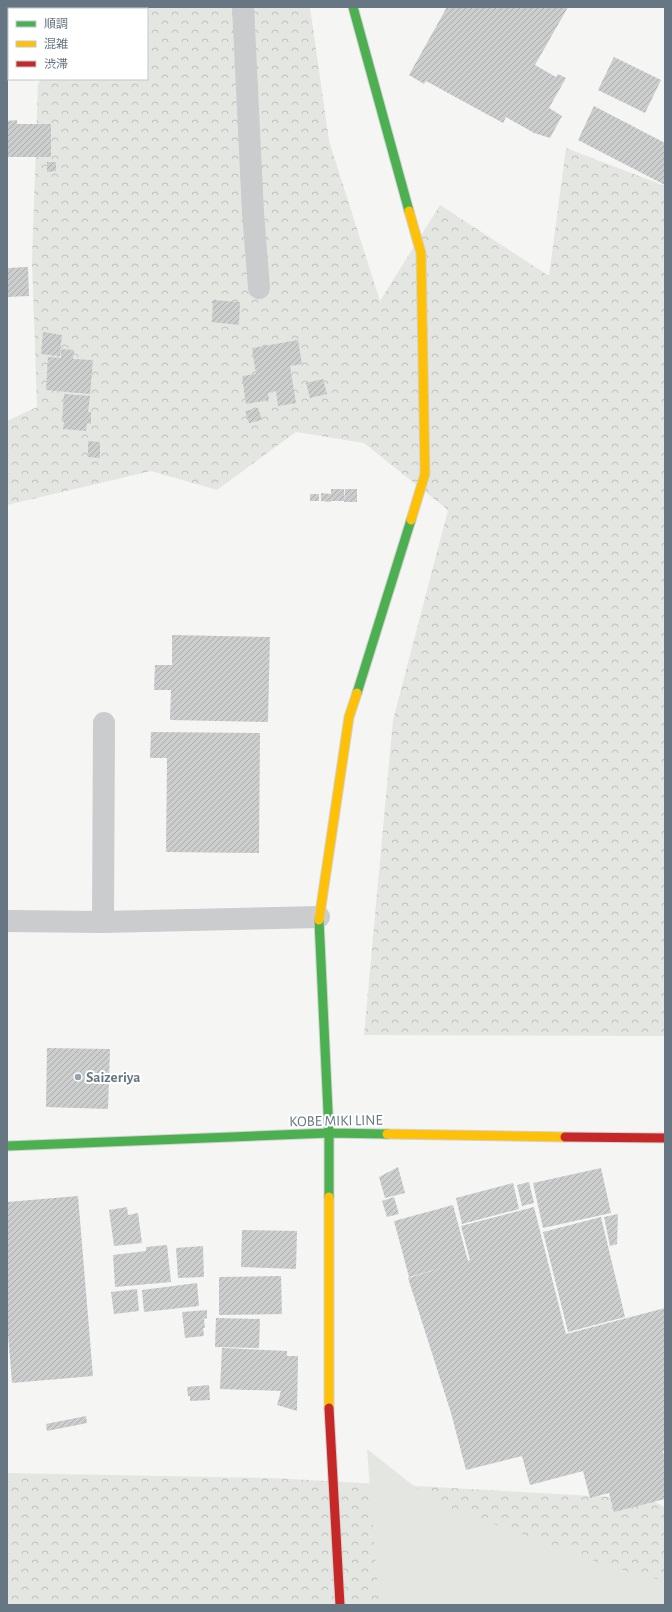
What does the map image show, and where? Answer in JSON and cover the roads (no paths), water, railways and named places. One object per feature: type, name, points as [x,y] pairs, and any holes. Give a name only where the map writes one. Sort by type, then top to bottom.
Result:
[{"type":"street","points":[[243,7],[253,213],[259,288]]},
{"type":"street","points":[[340,1605],[329,1413],[329,1133],[319,917],[350,717],[425,474],[421,253],[353,7]]},
{"type":"street","points":[[103,922],[104,723]]},
{"type":"street","points":[[7,921],[103,922],[319,917]]},
{"type":"street","name":"KOBE MIKI LINE","points":[[7,1146],[329,1133],[665,1138]]},
{"type":"place","name":"Saizeriya","points":[[78,1077]]}]
